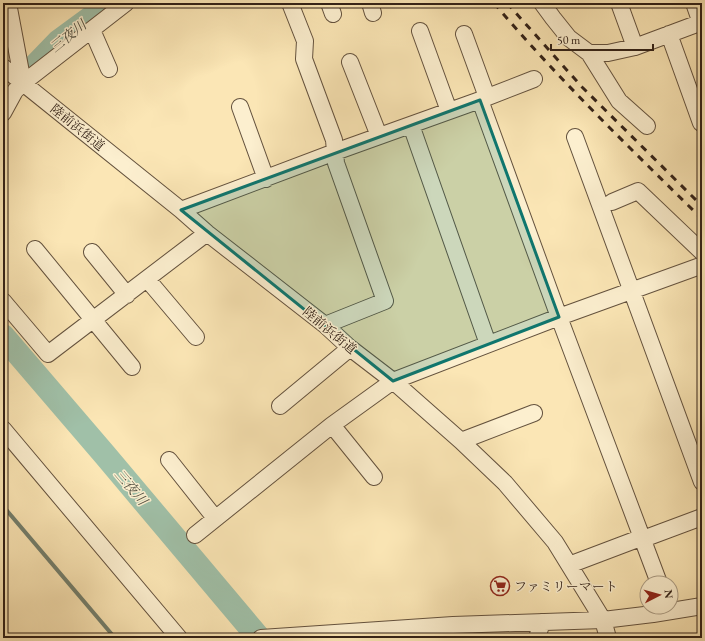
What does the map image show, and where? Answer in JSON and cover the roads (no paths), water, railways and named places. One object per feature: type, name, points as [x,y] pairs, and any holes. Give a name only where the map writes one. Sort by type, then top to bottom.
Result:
[{"type":"street","points":[[8,3],[23,83]]},
{"type":"street","points":[[3,113],[14,91],[126,3]]},
{"type":"street","points":[[290,3],[305,41],[304,59],[334,140],[336,163],[385,301],[325,324]]},
{"type":"street","points":[[542,3],[569,38],[589,53],[619,101],[647,126]]},
{"type":"street","points":[[618,3],[635,47]]},
{"type":"street","points":[[589,53],[608,53],[635,47],[702,22],[694,3]]},
{"type":"street","points":[[92,30],[109,69]]},
{"type":"street","points":[[420,31],[449,111]]},
{"type":"street","points":[[464,34],[483,98],[559,317],[656,575]]},
{"type":"street","points":[[669,34],[701,123]]},
{"type":"street","points":[[350,62],[379,136]]},
{"type":"street","name":"陸前浜街道","points":[[3,67],[181,210],[207,233],[325,324],[350,348],[393,381],[462,441],[505,483],[555,542],[603,620],[608,638]]},
{"type":"street","points":[[181,210],[534,79]]},
{"type":"street","points":[[240,107],[266,179]]},
{"type":"street","points":[[411,125],[488,344]]},
{"type":"street","points":[[576,137],[702,482]]},
{"type":"street","points":[[612,202],[638,191],[702,252]]},
{"type":"street","points":[[3,301],[48,354],[207,233]]},
{"type":"street","points":[[35,249],[132,367]]},
{"type":"street","points":[[92,252],[127,295]]},
{"type":"street","points":[[195,535],[332,425],[393,381],[559,317],[700,266],[702,268]]},
{"type":"street","points":[[147,279],[196,337]]},
{"type":"street","points":[[280,406],[350,348]]},
{"type":"street","points":[[462,441],[534,413]]},
{"type":"street","points":[[332,425],[374,477]]},
{"type":"street","points":[[3,429],[179,638]]},
{"type":"street","points":[[169,460],[216,518]]},
{"type":"street","points":[[569,565],[702,517]]},
{"type":"street","points":[[679,608],[702,606]]},
{"type":"street","points":[[261,638],[453,631],[542,622],[603,620],[639,614]]},
{"type":"street","points":[[537,638],[542,622]]},
{"type":"waterway","name":"三夜川","points":[[29,72],[58,42],[111,3]]},
{"type":"waterway","name":"三夜川","points":[[3,336],[259,638]]},
{"type":"waterway","points":[[3,506],[115,638]]},
{"type":"railway","points":[[494,3],[569,86],[702,219]]},
{"type":"railway","points":[[507,3],[582,87],[702,206]]},
{"type":"place","name":"ファミリーマート","points":[[500,586]]}]
